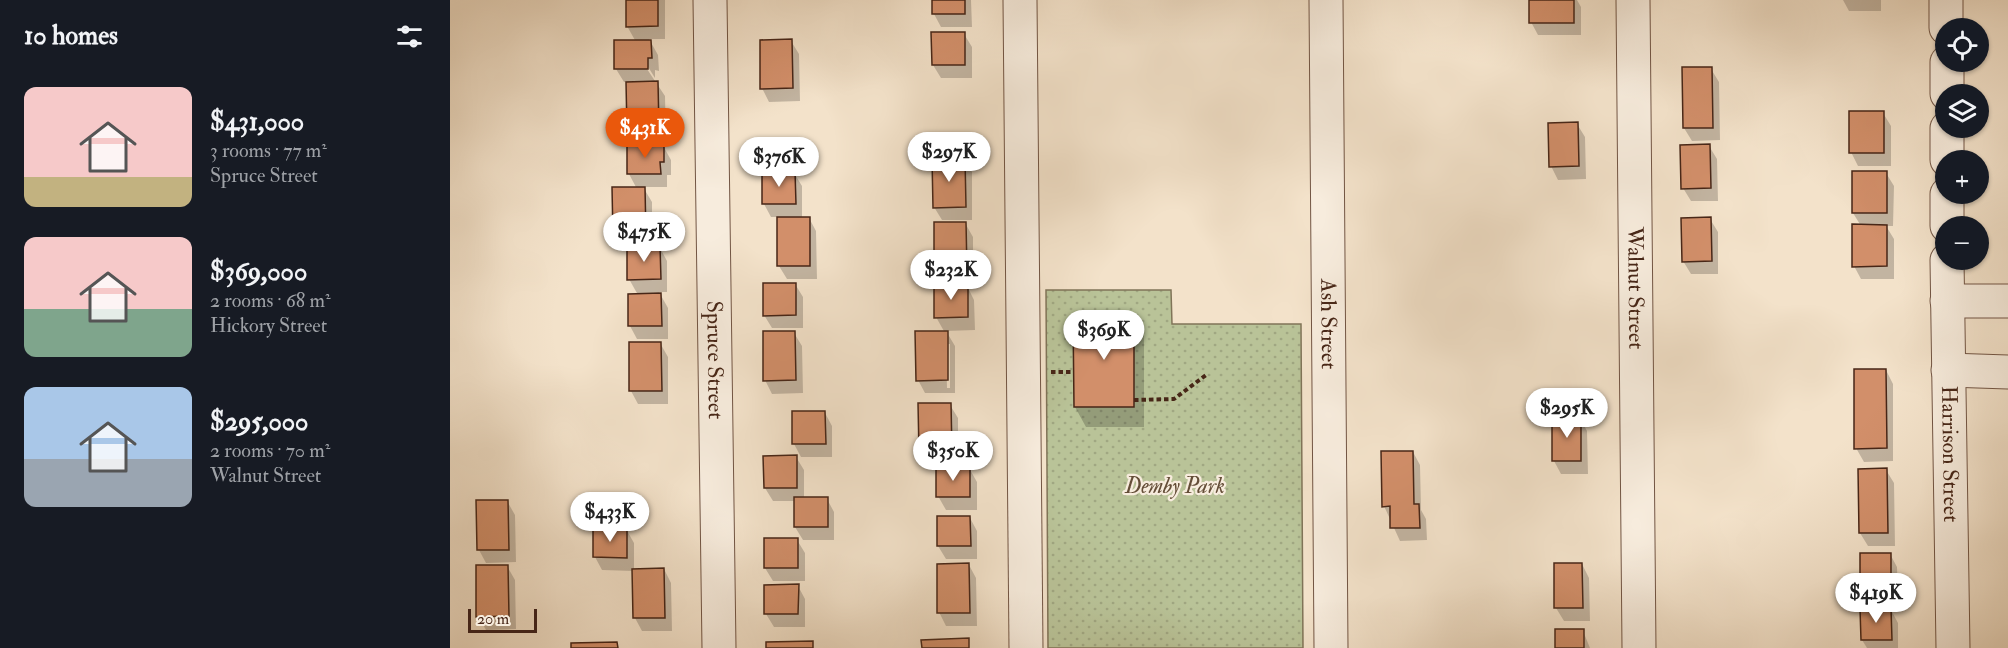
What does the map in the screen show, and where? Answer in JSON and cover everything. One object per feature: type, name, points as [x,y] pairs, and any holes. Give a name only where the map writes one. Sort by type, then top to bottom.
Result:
[{"type":"street","name":"Spruce Street","points":[[710,0],[719,648]]},
{"type":"street","points":[[1020,0],[1026,648]]},
{"type":"street","name":"Ash Street","points":[[1326,0],[1331,648]]},
{"type":"street","name":"Walnut Street","points":[[1633,0],[1639,648]]},
{"type":"street","points":[[1946,0],[1946,18]]},
{"type":"street","name":"Harrison Street","points":[[1947,270],[1953,648]]},
{"type":"street","points":[[1947,301],[2008,301]]},
{"type":"street","points":[[1948,370],[2008,372]]},
{"type":"path","points":[[1134,400],[1174,399],[1206,375]]},
{"type":"green space","name":"Demby Park","points":[[1046,290],[1171,290],[1172,324],[1301,324],[1303,648],[1048,648]]},
{"type":"building","points":[[626,0],[658,0],[658,26],[626,27]]},
{"type":"building","points":[[932,0],[965,0],[965,14],[932,14]]},
{"type":"building","points":[[1529,0],[1574,0],[1574,23],[1529,23]]},
{"type":"building","points":[[931,32],[965,32],[965,65],[932,65]]},
{"type":"building","points":[[792,39],[793,88],[760,89],[760,40]]},
{"type":"building","points":[[614,40],[651,40],[652,58],[648,58],[648,69],[614,69]]},
{"type":"building","points":[[1682,67],[1712,67],[1713,128],[1683,128]]},
{"type":"building","points":[[658,81],[659,131],[627,131],[626,82]]},
{"type":"building","points":[[1849,111],[1884,111],[1884,153],[1849,153]]},
{"type":"building","points":[[1578,122],[1579,166],[1549,167],[1548,123]]},
{"type":"building","points":[[1710,144],[1711,188],[1681,189],[1680,145]]},
{"type":"building","points":[[627,145],[664,145],[664,162],[660,162],[661,174],[627,174]]},
{"type":"building","points":[[932,158],[965,158],[966,207],[933,208]]},
{"type":"building","points":[[762,171],[795,171],[796,204],[762,204]]},
{"type":"building","points":[[1852,171],[1887,171],[1887,213],[1852,213]]},
{"type":"building","points":[[612,187],[645,187],[646,236],[613,237]]},
{"type":"building","points":[[777,217],[810,217],[810,266],[777,266]]},
{"type":"building","points":[[1711,217],[1712,261],[1682,262],[1681,218]]},
{"type":"building","points":[[934,222],[966,222],[967,271],[934,272]]},
{"type":"building","points":[[1852,224],[1887,225],[1887,266],[1852,267]]},
{"type":"building","points":[[660,246],[661,279],[627,280],[627,247]]},
{"type":"building","points":[[763,283],[796,283],[796,315],[763,316]]},
{"type":"building","points":[[934,285],[968,285],[968,317],[934,318]]},
{"type":"building","points":[[661,293],[662,326],[628,326],[628,294]]},
{"type":"building","points":[[1073,315],[1134,315],[1134,407],[1074,407]]},
{"type":"building","points":[[763,331],[795,331],[796,380],[763,381]]},
{"type":"building","points":[[915,331],[948,331],[948,380],[916,381]]},
{"type":"building","points":[[629,342],[661,342],[662,391],[629,391]]},
{"type":"building","points":[[1854,369],[1886,369],[1887,448],[1854,449]]},
{"type":"building","points":[[918,403],[951,403],[952,452],[919,453]]},
{"type":"building","points":[[792,411],[825,411],[826,444],[792,444]]},
{"type":"building","points":[[1581,416],[1581,461],[1552,461],[1552,417]]},
{"type":"building","points":[[1381,451],[1413,451],[1414,504],[1419,504],[1420,528],[1390,528],[1390,506],[1382,507]]},
{"type":"building","points":[[797,455],[797,488],[764,488],[763,456]]},
{"type":"building","points":[[936,467],[970,467],[970,497],[936,497]]},
{"type":"building","points":[[1887,468],[1888,533],[1859,533],[1858,469]]},
{"type":"building","points":[[794,497],[828,497],[828,527],[794,527]]},
{"type":"building","points":[[476,500],[508,500],[509,550],[477,550]]},
{"type":"building","points":[[937,516],[970,516],[971,546],[937,546]]},
{"type":"building","points":[[593,528],[627,528],[627,558],[593,557]]},
{"type":"building","points":[[764,538],[798,538],[798,568],[764,568]]},
{"type":"building","points":[[1860,553],[1891,553],[1891,584],[1860,585]]},
{"type":"building","points":[[969,563],[970,613],[937,613],[937,564]]},
{"type":"building","points":[[1554,563],[1582,563],[1583,608],[1554,608]]},
{"type":"building","points":[[476,565],[508,565],[509,616],[476,617]]},
{"type":"building","points":[[664,568],[665,618],[633,618],[632,569]]},
{"type":"building","points":[[799,584],[798,614],[764,614],[764,585]]},
{"type":"building","points":[[1891,608],[1892,640],[1861,640],[1860,609]]},
{"type":"building","points":[[1555,629],[1584,629],[1584,648],[1555,648]]},
{"type":"building","points":[[969,638],[969,648],[922,648],[921,640]]},
{"type":"building","points":[[813,641],[813,648],[766,648],[766,642]]},
{"type":"building","points":[[617,642],[618,648],[571,648],[571,643]]}]
